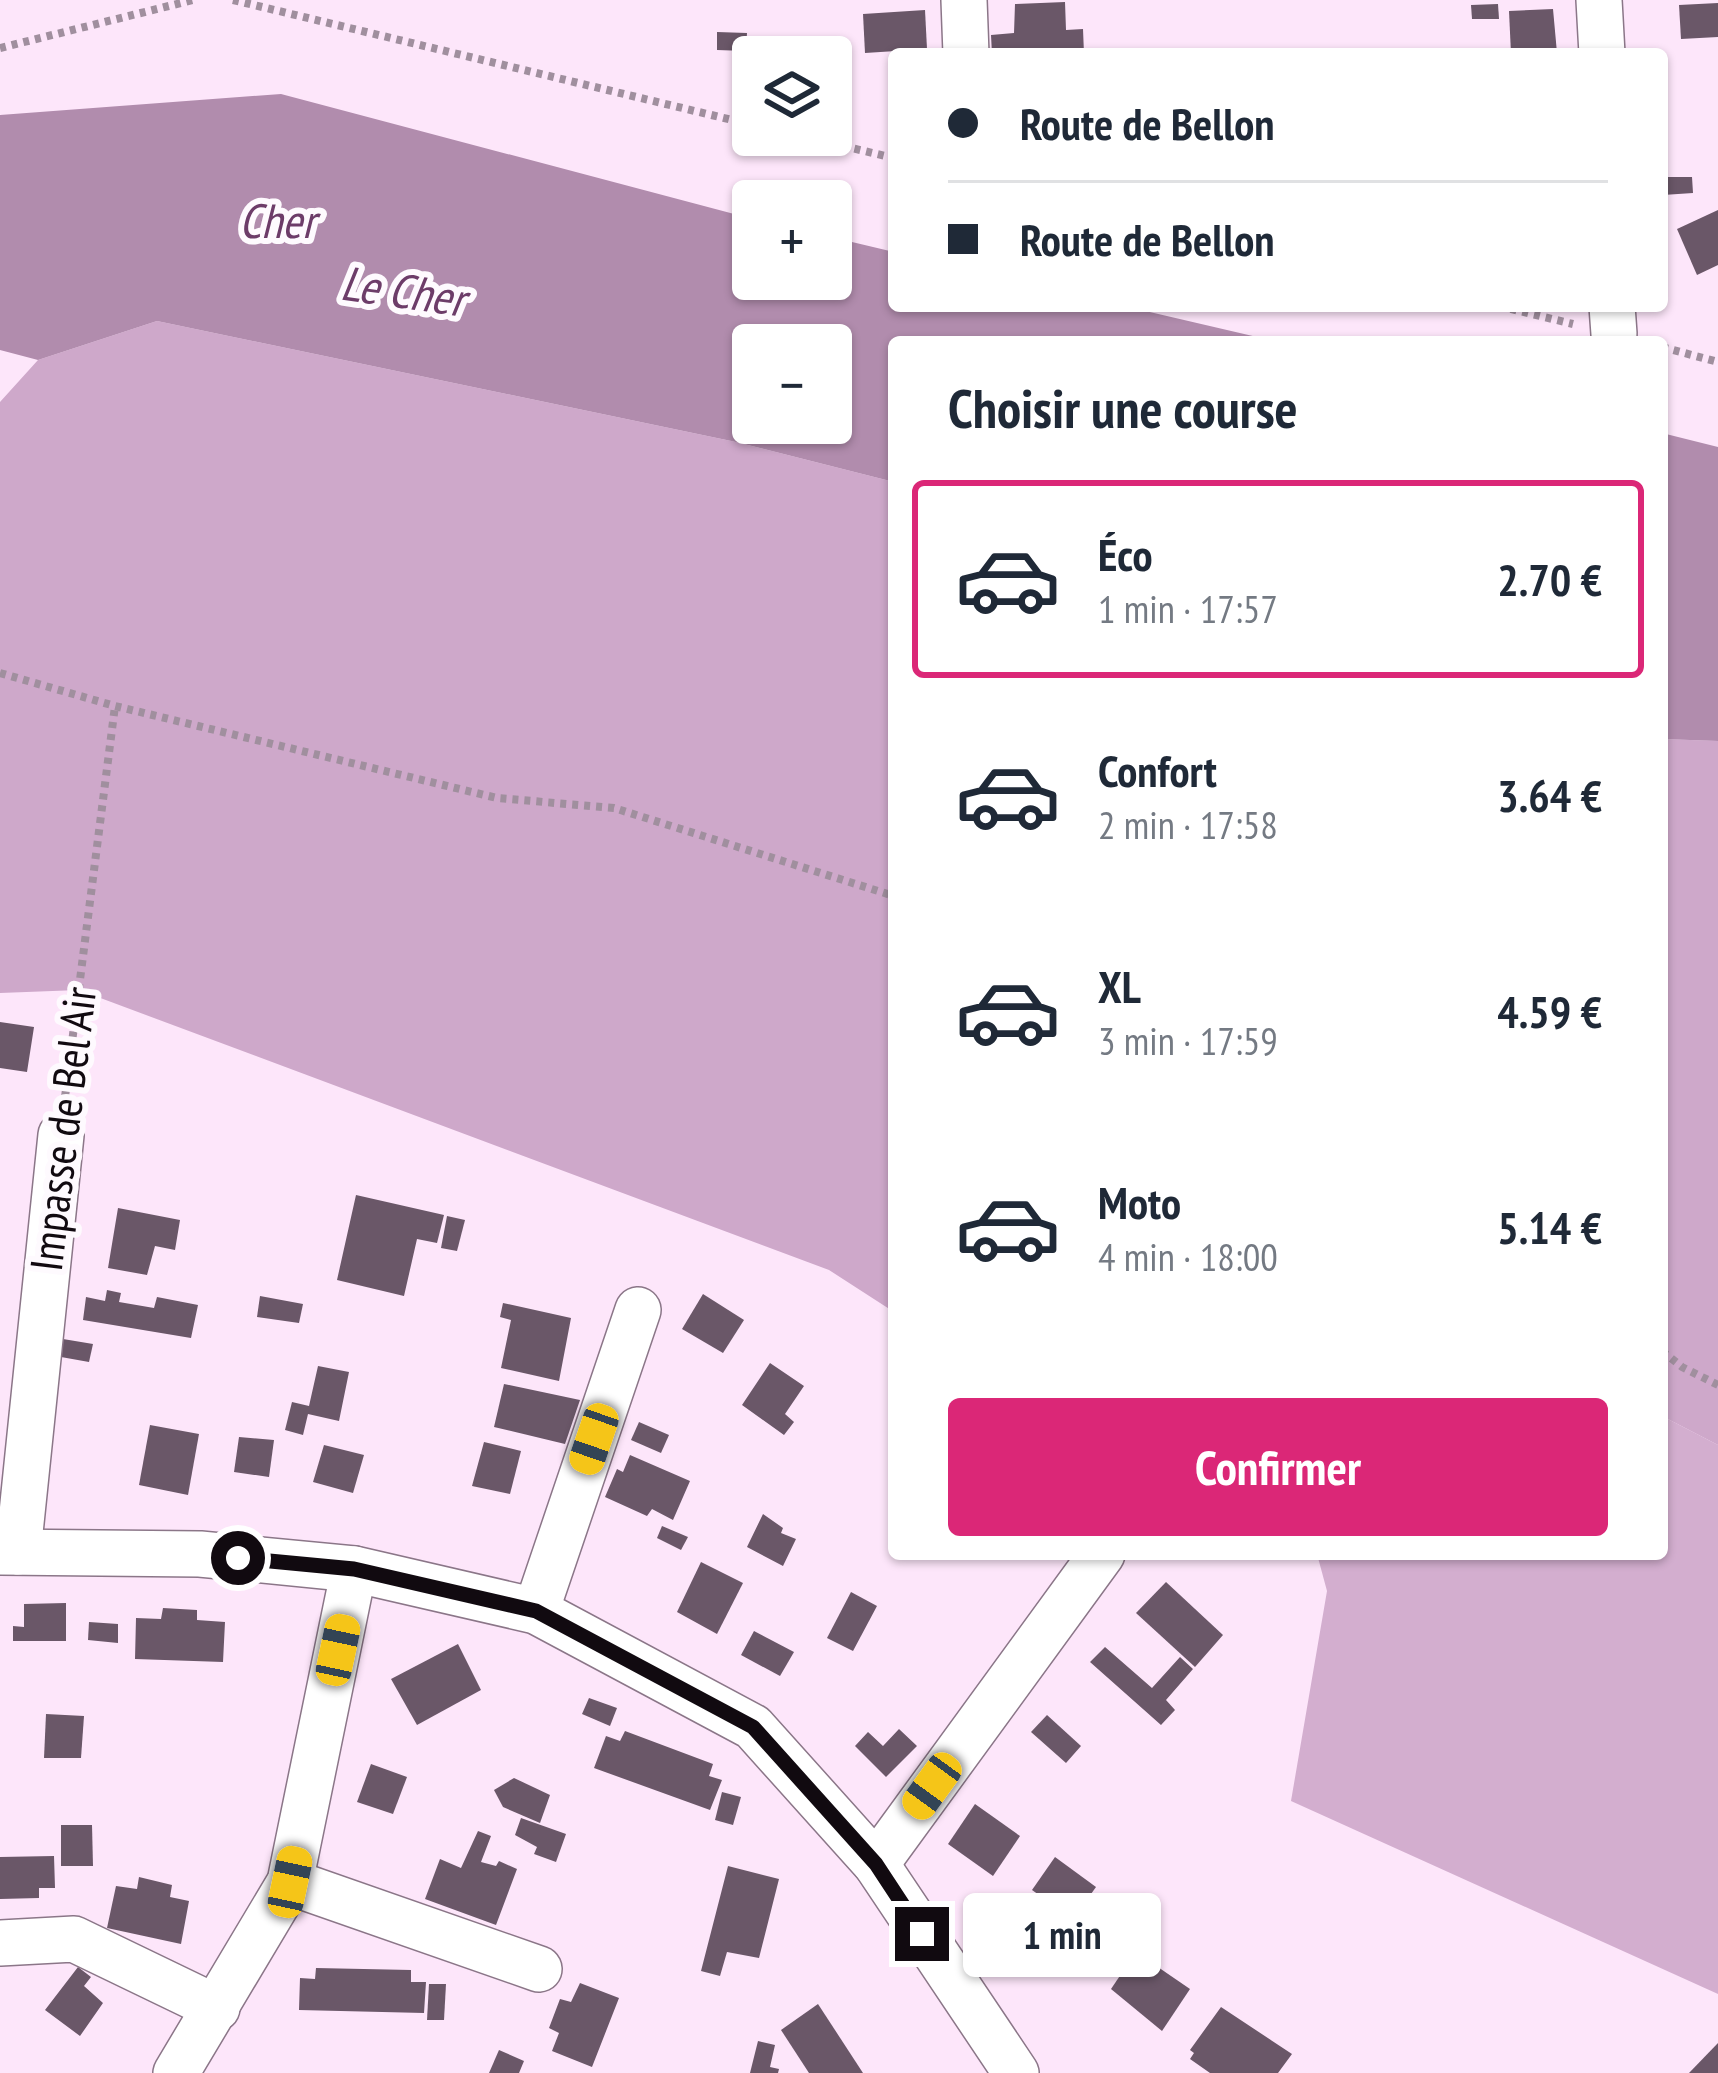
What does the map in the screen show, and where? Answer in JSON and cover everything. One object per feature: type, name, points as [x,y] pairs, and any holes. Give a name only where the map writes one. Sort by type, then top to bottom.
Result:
[{"type":"street","points":[[964,0],[966,48]]},
{"type":"street","points":[[1600,0],[1602,48]]},
{"type":"street","name":"Impasse de Bel Air","points":[[9,1552],[61,1135]]},
{"type":"street","points":[[536,1611],[638,1310]]},
{"type":"street","points":[[9,1552],[200,1555],[354,1569],[536,1611],[753,1727],[876,1864],[1016,2073]]},
{"type":"street","points":[[876,1864],[1098,1560]]},
{"type":"street","points":[[176,2073],[290,1882],[354,1569]]},
{"type":"street","points":[[290,1882],[539,1969]]},
{"type":"street","points":[[0,1943],[74,1939],[217,2008]]},
{"type":"path","points":[[0,49],[194,0]]},
{"type":"path","points":[[233,0],[732,120]]},
{"type":"path","points":[[852,148],[888,157]]},
{"type":"path","points":[[1668,349],[1718,362]]},
{"type":"path","points":[[0,674],[496,798],[614,808],[888,894]]},
{"type":"path","name":"Impasse de Bel Air","points":[[61,1135],[115,706]]},
{"type":"path","points":[[1668,1356],[1718,1385]]},
{"type":"shaded area","points":[[157,321],[732,441],[888,480],[888,1308],[829,1270],[79,990],[0,993],[0,402],[38,360]]},
{"type":"shaded area","points":[[1668,739],[1718,741],[1718,1445],[1668,1419]]},
{"type":"shaded area","points":[[1668,1419],[1718,1445],[1718,1994],[1291,1801],[1327,1591],[1319,1560],[1668,1560]]},
{"type":"water","name":"Cher","points":[[281,94],[732,213],[732,300],[852,300],[852,242],[888,251],[888,312],[1150,312],[1252,336],[888,336],[888,480],[744,444],[852,444],[852,324],[732,324],[732,441],[157,321],[38,360],[0,350],[0,115]]},
{"type":"water","points":[[1668,434],[1718,447],[1718,741],[1668,739]]},
{"type":"building","points":[[1065,2],[1066,30],[1083,29],[1084,48],[992,48],[991,35],[1014,33],[1015,4]]},
{"type":"building","points":[[1718,3],[1718,37],[1681,39],[1679,5]]},
{"type":"building","points":[[1498,4],[1499,19],[1472,19],[1471,5]]},
{"type":"building","points":[[1553,9],[1557,48],[1511,48],[1509,11]]},
{"type":"building","points":[[925,10],[927,48],[865,53],[863,14]]},
{"type":"building","points":[[717,32],[747,33],[732,36],[732,51],[717,50]]},
{"type":"building","points":[[1668,177],[1692,177],[1693,193],[1668,195]]},
{"type":"building","points":[[1718,210],[1718,265],[1697,275],[1677,229]]},
{"type":"building","points":[[0,1022],[34,1027],[27,1072],[0,1068]]},
{"type":"building","points":[[356,1195],[444,1215],[437,1243],[417,1239],[404,1296],[337,1280]]},
{"type":"building","points":[[118,1208],[180,1220],[175,1250],[155,1246],[147,1275],[108,1268]]},
{"type":"building","points":[[447,1216],[465,1220],[457,1251],[441,1248]]},
{"type":"building","points":[[107,1290],[121,1293],[119,1302],[154,1308],[157,1297],[198,1305],[191,1338],[83,1320],[86,1297],[105,1301]]},
{"type":"building","points":[[703,1294],[744,1320],[723,1353],[682,1329]]},
{"type":"building","points":[[260,1296],[303,1304],[299,1323],[257,1317]]},
{"type":"building","points":[[503,1303],[571,1318],[559,1381],[501,1368],[511,1320],[500,1317]]},
{"type":"building","points":[[63,1339],[93,1344],[89,1362],[61,1357]]},
{"type":"building","points":[[770,1363],[804,1386],[785,1414],[794,1422],[784,1435],[742,1405]]},
{"type":"building","points":[[318,1366],[349,1372],[339,1421],[308,1414],[303,1435],[285,1430],[292,1402],[309,1406]]},
{"type":"building","points":[[504,1384],[580,1400],[565,1444],[494,1427]]},
{"type":"building","points":[[639,1422],[669,1435],[661,1453],[631,1440]]},
{"type":"building","points":[[150,1425],[199,1434],[188,1495],[139,1485]]},
{"type":"building","points":[[239,1437],[274,1440],[269,1477],[234,1472]]},
{"type":"building","points":[[484,1442],[521,1451],[510,1494],[472,1486]]},
{"type":"building","points":[[324,1445],[364,1455],[353,1493],[313,1482]]},
{"type":"building","points":[[630,1455],[690,1481],[673,1520],[652,1509],[647,1516],[605,1497],[617,1469],[623,1472]]},
{"type":"building","points":[[763,1514],[783,1528],[781,1533],[796,1539],[783,1566],[747,1547]]},
{"type":"building","points":[[662,1526],[688,1537],[681,1550],[657,1538]]},
{"type":"building","points":[[701,1562],[743,1583],[717,1634],[677,1612]]},
{"type":"building","points":[[1166,1582],[1223,1635],[1195,1667],[1136,1613]]},
{"type":"building","points":[[851,1592],[877,1606],[853,1651],[827,1638]]},
{"type":"building","points":[[66,1603],[66,1641],[13,1641],[13,1626],[24,1627],[24,1604]]},
{"type":"building","points":[[163,1608],[197,1610],[197,1620],[225,1622],[223,1662],[135,1659],[136,1618],[161,1619]]},
{"type":"building","points":[[89,1622],[118,1624],[118,1643],[88,1640]]},
{"type":"building","points":[[754,1631],[794,1652],[780,1676],[741,1655]]},
{"type":"building","points":[[458,1644],[481,1690],[417,1725],[391,1679]]},
{"type":"building","points":[[1105,1647],[1152,1688],[1180,1657],[1193,1669],[1166,1700],[1175,1710],[1161,1725],[1090,1662]]},
{"type":"building","points":[[589,1698],[617,1708],[610,1726],[582,1714]]},
{"type":"building","points":[[46,1714],[84,1716],[81,1758],[44,1758]]},
{"type":"building","points":[[1047,1715],[1081,1746],[1066,1763],[1031,1732]]},
{"type":"building","points":[[899,1729],[917,1746],[886,1777],[855,1746],[868,1732],[883,1746]]},
{"type":"building","points":[[625,1731],[713,1764],[709,1776],[722,1780],[710,1810],[594,1768],[606,1736],[620,1741]]},
{"type":"building","points":[[371,1764],[407,1777],[393,1814],[357,1802]]},
{"type":"building","points":[[514,1778],[550,1795],[540,1823],[503,1807],[494,1790]]},
{"type":"building","points":[[722,1792],[741,1797],[733,1825],[715,1820]]},
{"type":"building","points":[[975,1804],[1020,1836],[993,1876],[948,1844]]},
{"type":"building","points":[[521,1818],[566,1834],[556,1862],[534,1854],[537,1847],[515,1835]]},
{"type":"building","points":[[61,1825],[92,1825],[93,1866],[61,1866]]},
{"type":"building","points":[[478,1831],[491,1836],[481,1862],[496,1866],[499,1861],[517,1869],[496,1925],[425,1899],[440,1859],[461,1868]]},
{"type":"building","points":[[54,1856],[55,1888],[39,1888],[39,1898],[0,1899],[0,1857]]},
{"type":"building","points":[[1055,1857],[1096,1887],[1073,1919],[1032,1890]]},
{"type":"building","points":[[728,1866],[779,1879],[759,1958],[727,1952],[720,1976],[701,1971]]},
{"type":"building","points":[[139,1877],[172,1885],[170,1897],[189,1901],[181,1944],[107,1928],[116,1886],[137,1889]]},
{"type":"building","points":[[1136,1952],[1190,1989],[1162,2031],[1111,1989]]},
{"type":"building","points":[[78,1967],[91,1977],[84,1986],[103,2003],[80,2036],[45,2010]]},
{"type":"building","points":[[316,1968],[411,1970],[411,1982],[426,1982],[424,2013],[299,2010],[300,1978],[315,1979]]},
{"type":"building","points":[[580,1983],[619,1998],[592,2067],[552,2051],[559,2033],[549,2028],[560,1999],[571,2002]]},
{"type":"building","points":[[429,1984],[446,1984],[444,2020],[427,2020]]},
{"type":"building","points":[[818,2004],[863,2073],[809,2073],[781,2030]]},
{"type":"building","points":[[1221,2007],[1292,2054],[1278,2073],[1210,2073],[1190,2059],[1194,2053],[1190,2050]]},
{"type":"building","points":[[758,2041],[775,2045],[770,2067],[779,2069],[778,2073],[750,2073]]},
{"type":"building","points":[[1718,2043],[1718,2073],[1689,2073]]},
{"type":"building","points":[[499,2050],[524,2061],[519,2073],[489,2073]]},
{"type":"route","points":[[238,1558],[354,1569],[536,1611],[753,1727],[876,1864],[922,1934]]},
{"type":"water label","name":"Le Cher","points":[[403,291]]}]
